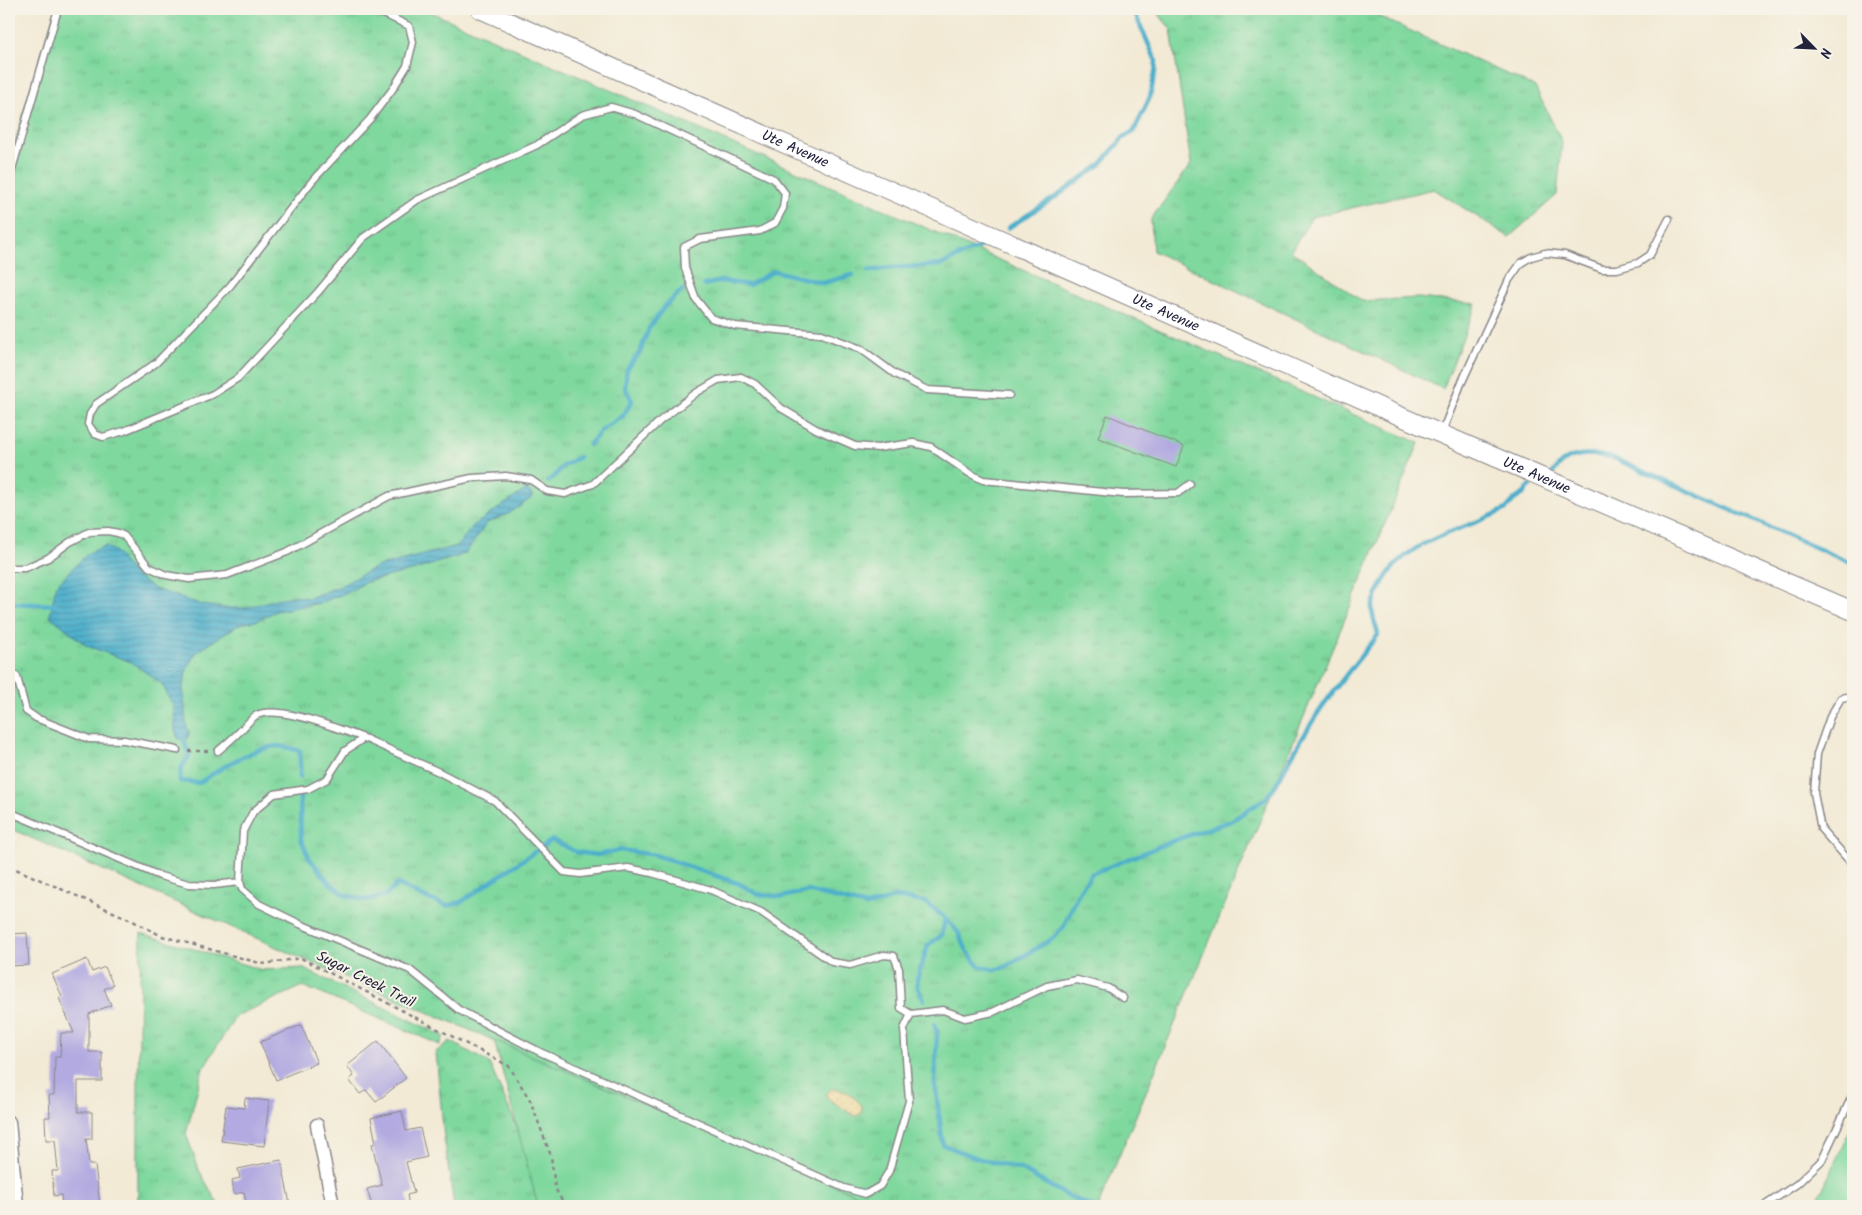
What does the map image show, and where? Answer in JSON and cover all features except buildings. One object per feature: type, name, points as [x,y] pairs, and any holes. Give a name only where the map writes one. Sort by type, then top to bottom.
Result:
[{"type":"main road","name":"Ute Avenue","points":[[480,9],[1441,434],[1853,611]]},
{"type":"street","points":[[9,1122],[18,1206]]},
{"type":"street","points":[[317,1125],[333,1206]]},
{"type":"lane","points":[[9,180],[58,9]]},
{"type":"lane","points":[[363,9],[384,14],[409,26],[413,42],[407,66],[392,90],[370,119],[313,180],[230,286],[156,362],[96,404],[90,414],[88,424],[95,434],[103,437],[124,431],[213,394],[238,378],[318,292],[364,238],[417,200],[537,145],[582,115],[610,107],[635,114],[774,179],[786,193],[783,208],[775,223],[760,231],[700,239],[684,247],[685,268],[696,299],[711,318],[735,326],[822,334],[861,350],[895,374],[927,390],[1009,395]]},
{"type":"lane","points":[[1441,434],[1461,384],[1509,280],[1521,263],[1531,257],[1545,253],[1564,255],[1602,269],[1617,269],[1638,263],[1650,255],[1669,219]]},
{"type":"lane","points":[[9,568],[25,568],[48,558],[70,542],[89,532],[108,531],[124,536],[149,567],[166,575],[189,579],[226,575],[287,552],[389,496],[472,478],[506,476],[531,480],[547,491],[565,494],[593,484],[661,420],[696,393],[718,380],[741,377],[755,384],[782,408],[816,430],[855,446],[878,448],[913,443],[931,447],[969,474],[983,480],[1123,494],[1178,493],[1190,484]]},
{"type":"lane","points":[[9,670],[17,677],[26,711],[36,718],[89,739],[124,740],[177,750]]},
{"type":"lane","points":[[1852,861],[1821,829],[1814,793],[1817,754],[1830,717],[1841,698],[1853,696]]},
{"type":"lane","points":[[218,751],[230,742],[255,716],[269,712],[292,715],[325,724],[364,738],[439,772],[495,801],[564,872],[580,874],[628,868],[711,890],[761,912],[832,962],[850,965],[884,955],[894,956],[899,969],[901,1008],[911,1014],[943,1010],[965,1018],[993,1012],[1047,986],[1077,980],[1108,988],[1123,998]]},
{"type":"lane","points":[[364,738],[345,751],[327,779],[308,789],[274,794],[253,812],[244,831],[240,882],[242,889],[260,904],[300,924],[410,970],[459,1010],[540,1052],[844,1188],[866,1194],[880,1186],[889,1171],[909,1101],[904,1029],[911,1014]]},
{"type":"lane","points":[[9,812],[160,876],[189,884],[214,885],[240,882]]},
{"type":"lane","points":[[1764,1206],[1797,1184],[1822,1160],[1853,1094]]},
{"type":"path","points":[[177,750],[218,751]]},
{"type":"path","name":"Sugar Creek Trail","points":[[9,866],[162,936],[263,964],[301,958],[509,1066],[530,1100],[552,1156],[556,1188],[565,1206]]},
{"type":"green space","points":[[56,9],[424,9],[1419,443],[1098,1206],[883,1206],[301,958],[9,828],[9,160]]},
{"type":"green space","points":[[1154,9],[1362,9],[1535,87],[1562,142],[1557,195],[1509,237],[1434,189],[1312,217],[1291,251],[1362,301],[1418,298],[1476,304],[1443,389],[1153,251],[1151,219],[1191,164],[1171,29]]},
{"type":"green space","points":[[141,933],[262,970],[302,968],[444,1036],[440,1045],[303,986],[236,1016],[203,1068],[186,1134],[199,1170],[219,1206],[138,1206]]},
{"type":"green space","points":[[494,1040],[883,1206],[538,1206]]},
{"type":"green space","points":[[450,1041],[489,1063],[551,1206],[454,1206],[444,1138],[436,1052]]},
{"type":"green space","points":[[1853,1123],[1853,1206],[1815,1206]]},
{"type":"sand","points":[[832,1089],[841,1090],[853,1096],[862,1106],[861,1114],[855,1116],[827,1098],[826,1093]]},
{"type":"water","points":[[527,489],[533,497],[510,513],[487,523],[465,554],[415,570],[366,582],[348,592],[320,603],[276,611],[256,621],[240,624],[195,654],[187,669],[183,687],[186,723],[189,734],[187,739],[178,739],[175,730],[174,708],[162,684],[131,662],[87,646],[50,616],[56,585],[88,553],[105,546],[115,551],[133,574],[155,589],[203,605],[224,608],[246,608],[294,596],[309,598],[340,586],[376,567],[457,546],[474,525]]},
{"type":"waterway","points":[[1008,228],[1100,165],[1123,138],[1134,131],[1150,97],[1156,61],[1133,9]]},
{"type":"waterway","points":[[868,271],[941,265],[985,244]]},
{"type":"waterway","points":[[704,285],[721,281],[749,285],[774,271],[823,283],[853,275]]},
{"type":"waterway","points":[[589,445],[602,430],[623,416],[632,401],[625,387],[627,369],[640,352],[649,328],[665,306],[683,290]]},
{"type":"waterway","points":[[1550,476],[1564,461],[1575,456],[1611,457],[1853,564]]},
{"type":"waterway","points":[[548,481],[563,466],[579,457]]},
{"type":"waterway","points":[[300,796],[301,839],[309,858],[329,882],[345,895],[365,900],[385,896],[398,884],[421,896],[447,906],[461,902],[552,840],[576,852],[597,855],[621,850],[655,855],[740,884],[757,894],[782,897],[807,891],[866,906],[895,897],[925,902],[945,918],[958,932],[967,951],[979,966],[994,970],[1005,967],[1052,939],[1063,928],[1079,892],[1091,874],[1178,839],[1231,821],[1266,798],[1318,713],[1378,635],[1372,609],[1375,598],[1390,571],[1418,547],[1435,538],[1506,509],[1514,500],[1525,493],[1530,486]]},
{"type":"waterway","points":[[9,603],[57,605]]},
{"type":"waterway","points":[[182,733],[189,756],[181,769],[180,781],[199,783],[246,755],[277,746],[300,751],[300,777]]},
{"type":"waterway","points":[[924,1000],[918,988],[917,979],[928,945],[942,935],[945,918]]},
{"type":"waterway","points":[[934,1024],[937,1032],[935,1084],[943,1145],[980,1159],[1020,1169],[1068,1196],[1092,1206]]}]
